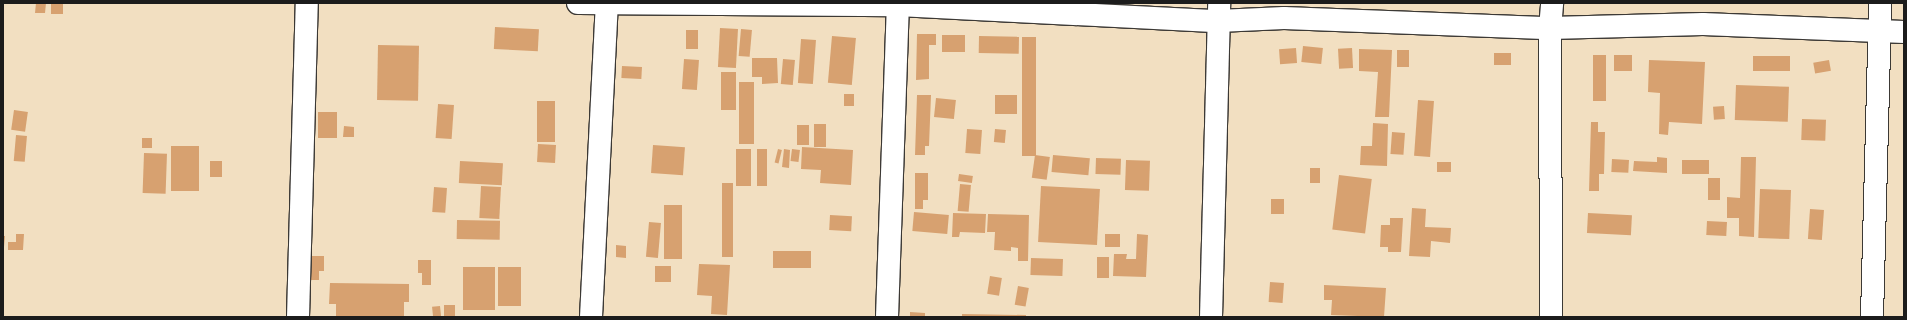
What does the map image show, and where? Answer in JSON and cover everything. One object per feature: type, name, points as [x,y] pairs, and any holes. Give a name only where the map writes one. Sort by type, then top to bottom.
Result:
[{"type":"street","points":[[298,317],[307,3]]},
{"type":"street","points":[[578,3],[898,4],[1218,12],[1284,18],[1550,28],[1703,24],[1904,32]]},
{"type":"street","points":[[1551,317],[1550,28],[1552,3]]},
{"type":"street","points":[[1872,317],[1880,3]]},
{"type":"street","points":[[591,317],[606,4]]},
{"type":"street","points":[[887,317],[898,4]]},
{"type":"street","points":[[1211,317],[1218,12]]},
{"type":"building","points":[[36,3],[46,3],[45,13],[35,13]]},
{"type":"building","points":[[51,3],[63,3],[63,14],[51,14]]},
{"type":"building","points":[[495,27],[539,29],[538,51],[494,49]]},
{"type":"building","points":[[720,28],[738,29],[736,68],[718,67]]},
{"type":"building","points":[[741,29],[752,30],[750,57],[739,56]]},
{"type":"building","points":[[686,30],[698,30],[698,49],[686,49]]},
{"type":"building","points":[[917,34],[936,34],[936,45],[929,45],[929,79],[916,80]]},
{"type":"building","points":[[942,35],[965,35],[965,52],[942,52]]},
{"type":"building","points":[[832,36],[856,38],[852,85],[828,83]]},
{"type":"building","points":[[979,36],[1019,37],[1019,54],[979,53]]},
{"type":"building","points":[[1022,37],[1036,37],[1036,156],[1022,156]]},
{"type":"building","points":[[801,39],[816,40],[813,84],[798,83]]},
{"type":"building","points":[[378,45],[419,46],[418,101],[377,100]]},
{"type":"building","points":[[1303,46],[1323,48],[1321,64],[1301,62]]},
{"type":"building","points":[[1296,48],[1297,63],[1280,64],[1279,49]]},
{"type":"building","points":[[1352,48],[1353,68],[1339,69],[1338,49]]},
{"type":"building","points":[[1359,49],[1392,50],[1389,117],[1375,117],[1378,72],[1359,71]]},
{"type":"building","points":[[1397,50],[1409,50],[1409,67],[1397,67]]},
{"type":"building","points":[[1494,53],[1511,53],[1511,65],[1494,65]]},
{"type":"building","points":[[1593,55],[1606,55],[1606,101],[1593,101]]},
{"type":"building","points":[[1614,55],[1632,55],[1632,71],[1614,71]]},
{"type":"building","points":[[1753,56],[1790,56],[1790,71],[1753,71]]},
{"type":"building","points":[[752,58],[777,58],[778,83],[762,84],[762,77],[752,77]]},
{"type":"building","points":[[684,59],[699,60],[697,90],[682,89]]},
{"type":"building","points":[[783,59],[795,60],[793,85],[781,84]]},
{"type":"building","points":[[1649,60],[1705,62],[1702,124],[1669,122],[1668,135],[1659,134],[1660,93],[1648,92]]},
{"type":"building","points":[[1829,60],[1831,71],[1815,74],[1813,63]]},
{"type":"building","points":[[622,66],[642,67],[641,79],[621,78]]},
{"type":"building","points":[[721,72],[736,72],[736,110],[721,110]]},
{"type":"building","points":[[739,82],[754,82],[754,144],[739,144]]},
{"type":"building","points":[[1736,85],[1789,87],[1788,122],[1735,120]]},
{"type":"building","points":[[844,94],[854,94],[854,106],[844,106]]},
{"type":"building","points":[[917,95],[931,95],[929,146],[925,146],[925,155],[915,155]]},
{"type":"building","points":[[995,95],[1017,95],[1017,114],[995,114]]},
{"type":"building","points":[[936,98],[956,100],[954,119],[934,117]]},
{"type":"building","points":[[1418,100],[1434,101],[1430,157],[1414,156]]},
{"type":"building","points":[[537,101],[555,101],[555,142],[537,142]]},
{"type":"building","points":[[438,104],[454,105],[452,139],[436,138]]},
{"type":"building","points":[[1724,106],[1725,119],[1714,120],[1713,107]]},
{"type":"building","points":[[14,110],[28,112],[25,132],[11,130]]},
{"type":"building","points":[[318,112],[337,112],[337,138],[318,138]]},
{"type":"building","points":[[1802,119],[1826,120],[1825,141],[1801,140]]},
{"type":"building","points":[[1591,122],[1598,122],[1598,132],[1605,132],[1604,174],[1599,174],[1599,191],[1589,191]]},
{"type":"building","points":[[1373,123],[1388,124],[1387,166],[1360,165],[1361,146],[1372,146]]},
{"type":"building","points":[[814,124],[826,124],[826,147],[814,147]]},
{"type":"building","points":[[797,125],[809,125],[809,145],[797,145]]},
{"type":"building","points":[[344,126],[354,127],[354,137],[343,137]]},
{"type":"building","points":[[967,129],[982,130],[980,154],[965,153]]},
{"type":"building","points":[[995,129],[1006,130],[1005,143],[994,142]]},
{"type":"building","points":[[1392,132],[1405,133],[1403,155],[1390,154]]},
{"type":"building","points":[[16,135],[27,136],[25,162],[14,161]]},
{"type":"building","points":[[142,138],[152,138],[152,148],[142,148]]},
{"type":"building","points":[[538,144],[556,145],[555,163],[537,162]]},
{"type":"building","points":[[653,145],[685,147],[683,175],[651,173]]},
{"type":"building","points":[[171,146],[199,146],[199,191],[171,191]]},
{"type":"building","points":[[802,147],[853,150],[851,185],[820,183],[821,170],[801,169]]},
{"type":"building","points":[[736,149],[751,149],[751,186],[736,186]]},
{"type":"building","points":[[757,149],[767,149],[767,186],[757,186]]},
{"type":"building","points":[[778,149],[782,150],[778,164],[775,163]]},
{"type":"building","points":[[784,149],[790,150],[789,168],[782,167]]},
{"type":"building","points":[[792,149],[800,150],[798,162],[791,161]]},
{"type":"building","points":[[144,153],[167,154],[166,194],[143,193]]},
{"type":"building","points":[[1035,155],[1050,157],[1047,180],[1032,178]]},
{"type":"building","points":[[1053,155],[1090,158],[1088,175],[1052,172]]},
{"type":"building","points":[[1657,157],[1667,158],[1667,173],[1633,171],[1634,161],[1657,162]]},
{"type":"building","points":[[1741,157],[1756,157],[1754,237],[1739,236],[1739,218],[1727,218],[1727,197],[1740,198]]},
{"type":"building","points":[[1096,158],[1121,159],[1120,175],[1095,174]]},
{"type":"building","points":[[1612,159],[1629,160],[1628,173],[1611,172]]},
{"type":"building","points":[[1126,160],[1150,161],[1149,191],[1125,190]]},
{"type":"building","points":[[1682,160],[1709,160],[1709,174],[1682,174]]},
{"type":"building","points":[[210,161],[222,161],[222,177],[210,177]]},
{"type":"building","points":[[460,161],[503,163],[502,185],[459,183]]},
{"type":"building","points":[[1437,162],[1451,162],[1451,172],[1437,172]]},
{"type":"building","points":[[1310,168],[1320,168],[1320,183],[1310,183]]},
{"type":"building","points":[[915,173],[928,173],[928,200],[923,200],[923,209],[915,209]]},
{"type":"building","points":[[959,174],[973,176],[972,183],[958,181]]},
{"type":"building","points":[[1339,175],[1372,179],[1365,234],[1332,230]]},
{"type":"building","points":[[1708,178],[1720,178],[1720,200],[1708,200]]},
{"type":"building","points":[[722,183],[733,183],[733,257],[722,257]]},
{"type":"building","points":[[960,184],[971,185],[969,212],[958,211]]},
{"type":"building","points":[[481,186],[501,187],[499,219],[479,218]]},
{"type":"building","points":[[1041,186],[1100,189],[1097,245],[1038,242]]},
{"type":"building","points":[[434,187],[447,188],[445,213],[432,212]]},
{"type":"building","points":[[1760,189],[1791,190],[1789,239],[1758,238]]},
{"type":"building","points":[[1271,199],[1284,199],[1284,214],[1271,214]]},
{"type":"building","points":[[664,205],[682,205],[682,259],[664,259]]},
{"type":"building","points":[[1412,208],[1426,209],[1425,227],[1451,228],[1450,243],[1431,241],[1430,257],[1409,256]]},
{"type":"building","points":[[1810,209],[1824,210],[1822,240],[1808,239]]},
{"type":"building","points":[[914,212],[949,215],[947,234],[912,231]]},
{"type":"building","points":[[953,213],[986,214],[985,233],[960,232],[959,237],[952,237]]},
{"type":"building","points":[[1588,213],[1632,215],[1631,235],[1587,233]]},
{"type":"building","points":[[988,214],[1029,215],[1028,261],[1018,261],[1018,248],[1011,247],[1011,251],[994,250],[995,232],[987,232]]},
{"type":"building","points":[[830,215],[852,216],[851,231],[829,230]]},
{"type":"building","points":[[1390,218],[1403,218],[1401,252],[1388,252],[1388,247],[1380,247],[1381,225],[1390,225]]},
{"type":"building","points":[[457,220],[500,221],[500,240],[457,239]]},
{"type":"building","points":[[1707,221],[1727,222],[1726,236],[1706,235]]},
{"type":"building","points":[[649,222],[661,223],[658,258],[646,257]]},
{"type":"building","points":[[16,234],[24,234],[23,250],[8,250],[8,242],[16,242]]},
{"type":"building","points":[[1105,234],[1120,234],[1120,247],[1105,247]]},
{"type":"building","points":[[1137,234],[1148,235],[1146,277],[1113,276],[1114,254],[1127,254],[1126,259],[1136,259]]},
{"type":"building","points":[[3,236],[5,236],[4,247],[3,247]]},
{"type":"building","points":[[616,245],[626,246],[626,258],[616,257]]},
{"type":"building","points":[[773,251],[811,251],[811,268],[773,268]]},
{"type":"building","points":[[311,256],[324,256],[324,271],[319,271],[319,280],[310,280]]},
{"type":"building","points":[[1097,257],[1109,257],[1109,278],[1097,278]]},
{"type":"building","points":[[1031,258],[1063,259],[1062,276],[1030,275]]},
{"type":"building","points":[[418,260],[431,260],[431,285],[422,285],[422,273],[418,273]]},
{"type":"building","points":[[699,264],[730,265],[727,315],[711,314],[712,296],[697,295]]},
{"type":"building","points":[[655,266],[671,266],[671,282],[655,282]]},
{"type":"building","points":[[463,267],[495,267],[495,310],[463,310]]},
{"type":"building","points":[[498,267],[521,267],[521,306],[498,306]]},
{"type":"building","points":[[990,276],[1002,278],[999,296],[987,294]]},
{"type":"building","points":[[1270,282],[1284,283],[1283,303],[1269,302]]},
{"type":"building","points":[[330,283],[409,284],[409,302],[404,302],[404,317],[336,317],[336,304],[329,304]]},
{"type":"building","points":[[1324,285],[1386,288],[1384,317],[1331,315],[1332,300],[1324,300]]},
{"type":"building","points":[[1018,286],[1029,288],[1026,307],[1015,305]]},
{"type":"building","points":[[444,305],[455,305],[455,317],[444,317]]},
{"type":"building","points":[[440,306],[441,316],[433,317],[432,307]]},
{"type":"building","points":[[910,312],[925,313],[925,317],[910,317]]},
{"type":"building","points":[[962,314],[1026,315],[1026,317],[962,317]]}]
